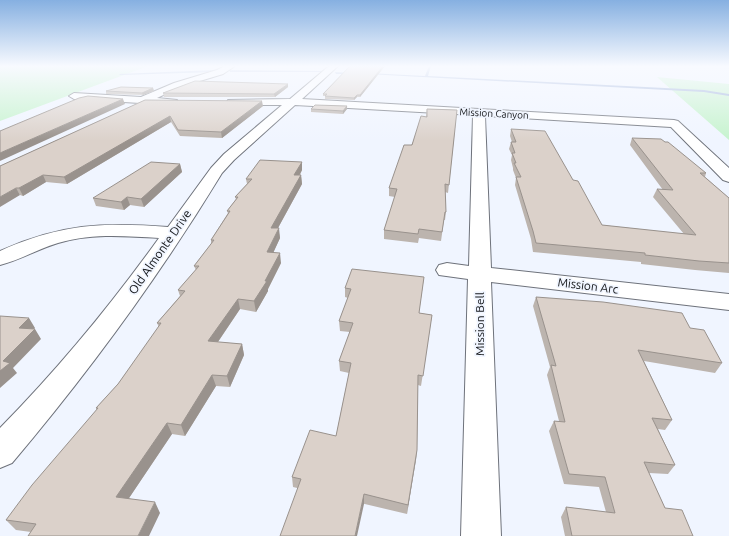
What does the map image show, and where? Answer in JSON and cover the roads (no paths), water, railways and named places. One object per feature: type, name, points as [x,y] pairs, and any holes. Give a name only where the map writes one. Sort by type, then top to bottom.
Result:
[{"type":"street","points":[[122,111],[163,91]]},
{"type":"street","name":"Old Almonte Drive","points":[[0,452],[27,423],[93,344],[131,294],[216,171],[306,91]]},
{"type":"street","points":[[74,96],[143,101],[186,102]]},
{"type":"street","name":"Mission Canyon","points":[[219,102],[294,102],[674,124],[729,177]]},
{"type":"street","name":"Mission Bell","points":[[479,113],[481,536]]},
{"type":"street","points":[[0,259],[20,250],[80,232],[121,230],[173,234]]},
{"type":"street","name":"Mission Arc","points":[[446,270],[729,302]]},
{"type":"waterway","points":[[704,91],[729,95]]}]
